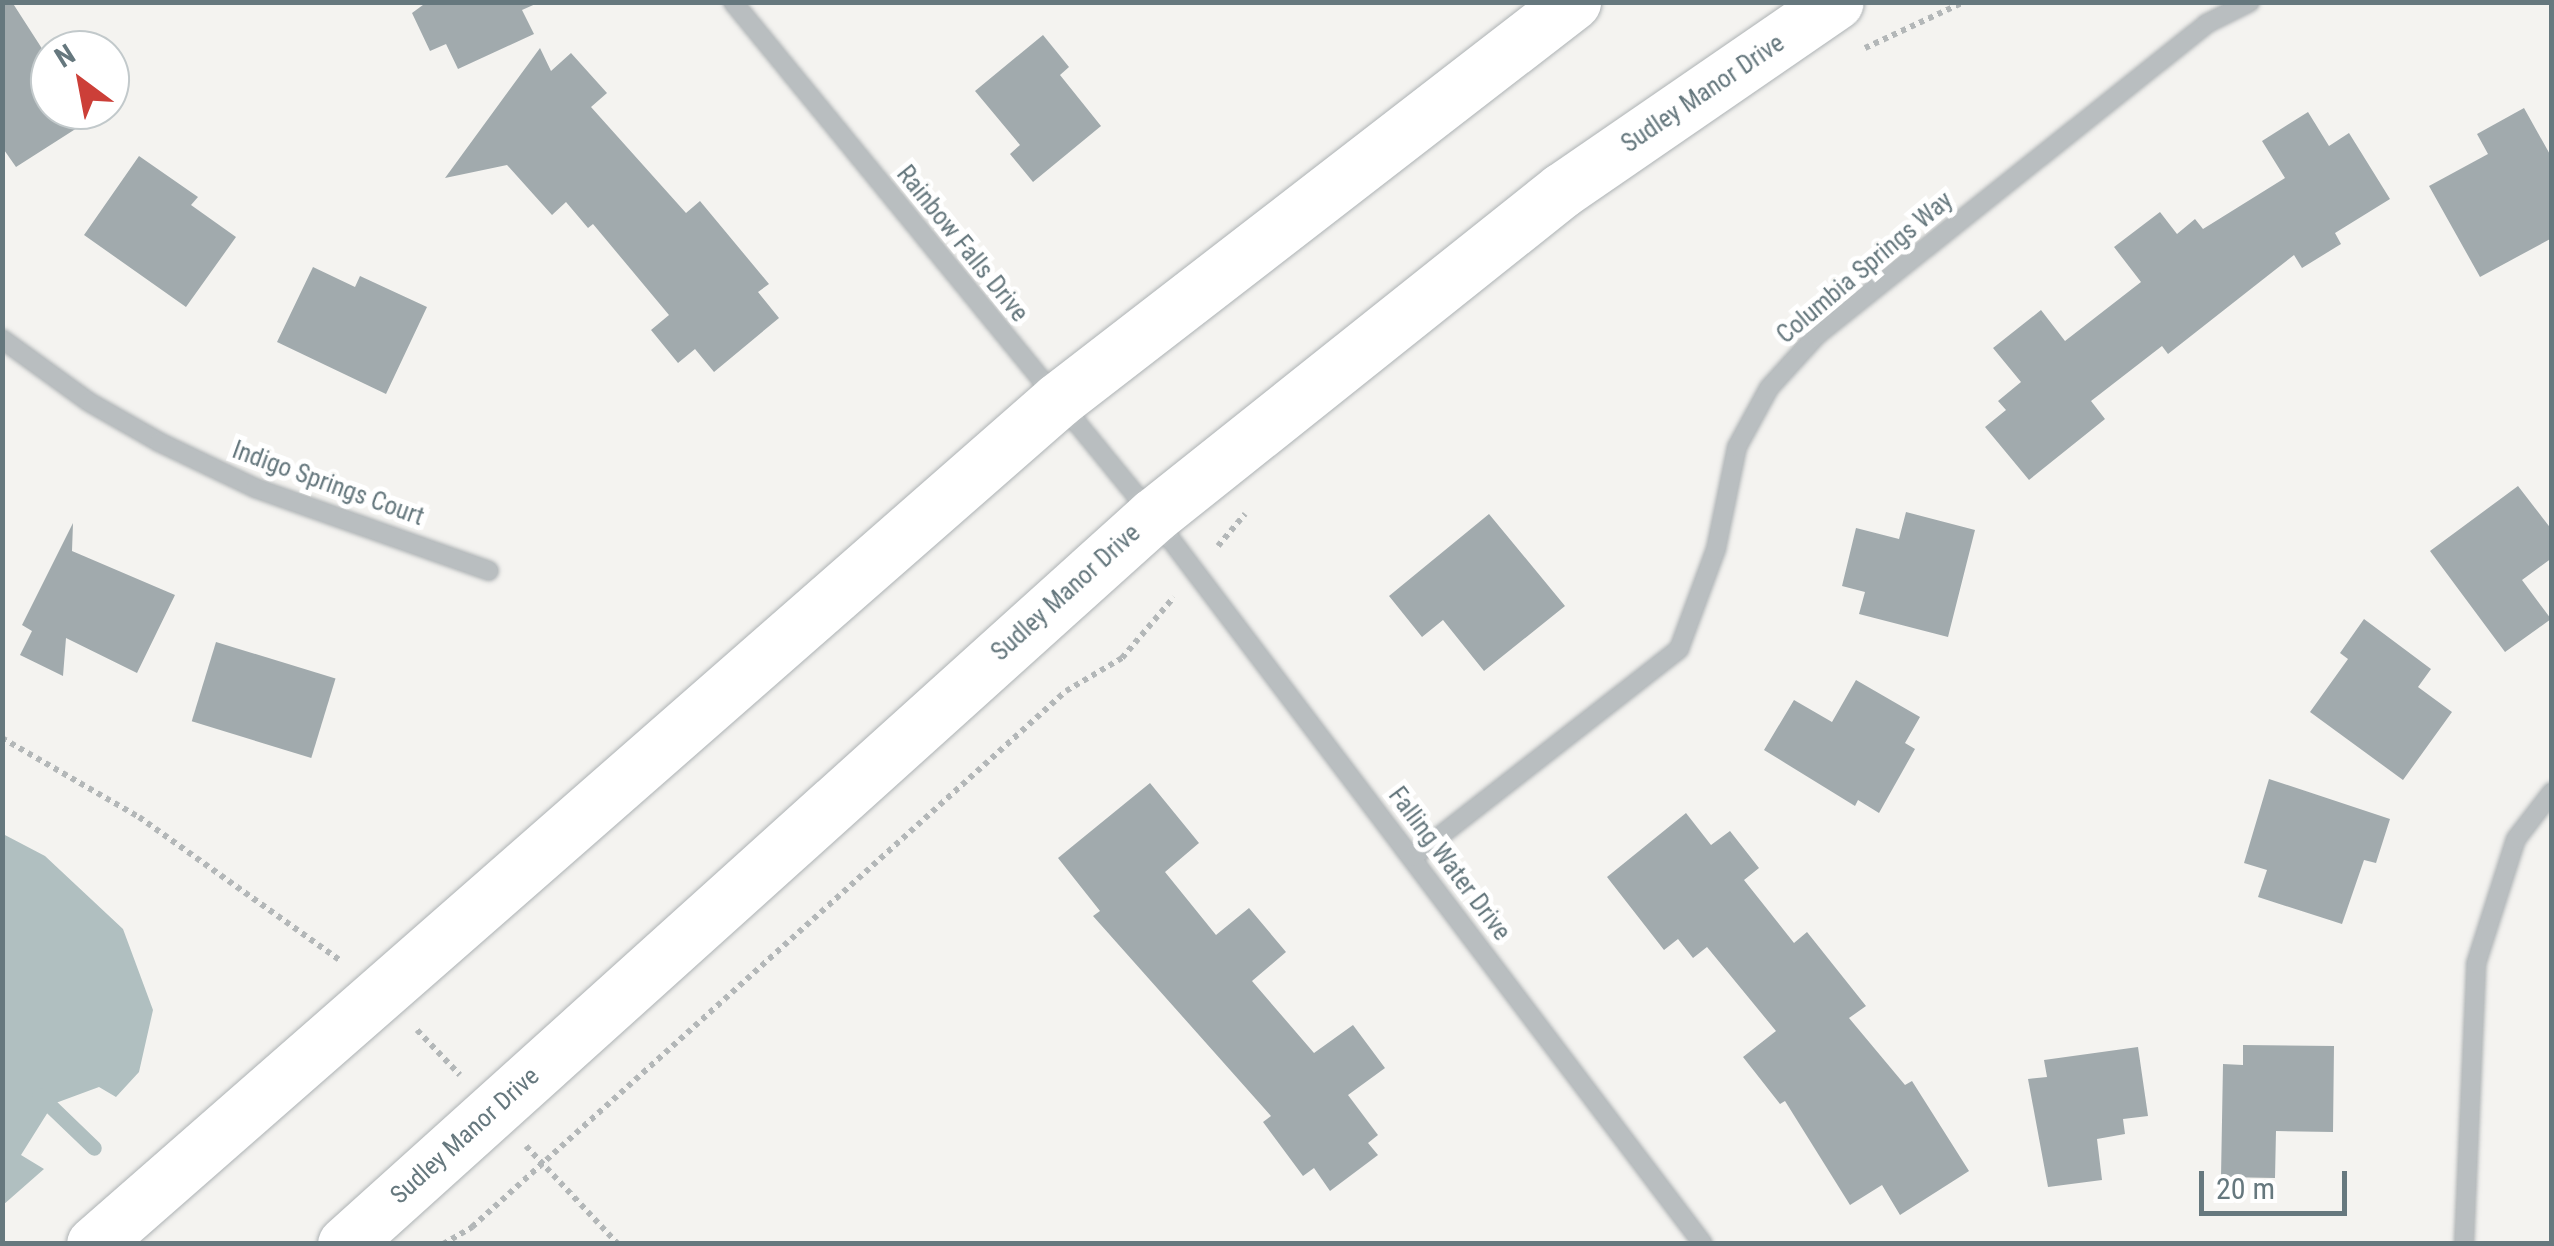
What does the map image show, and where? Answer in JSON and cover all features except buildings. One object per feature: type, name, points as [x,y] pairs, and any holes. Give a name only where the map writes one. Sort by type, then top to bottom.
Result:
[{"type":"main road","points":[[94,1244],[1058,400],[1573,2]]},
{"type":"main road","name":"Sudley Manor Drive","points":[[345,1244],[1153,516],[1562,190],[1836,2]]},
{"type":"street","name":"Rainbow Falls Drive","points":[[733,2],[1153,516]]},
{"type":"street","name":"Columbia Springs Way","points":[[1413,857],[1678,649],[1716,550],[1738,448],[1768,388],[1816,336],[2206,24],[2250,2]]},
{"type":"street","name":"Indigo Springs Court","points":[[2,339],[89,402],[174,450],[255,488],[488,571]]},
{"type":"street","name":"Falling Water Drive","points":[[1153,516],[1703,1244]]},
{"type":"street","points":[[2464,1244],[2476,964],[2516,839],[2552,792]]},
{"type":"path","points":[[1860,51],[1964,2]]},
{"type":"path","points":[[1241,520],[1250,506]]},
{"type":"path","points":[[443,1244],[472,1226],[1066,691],[1122,658]]},
{"type":"shaded area","points":[[3,834],[45,856],[123,929],[153,1010],[139,1072],[116,1097],[99,1087],[53,1104],[21,1155],[44,1169],[3,1205]]},
{"type":"waterway","points":[[39,1095],[94,1148]]}]
